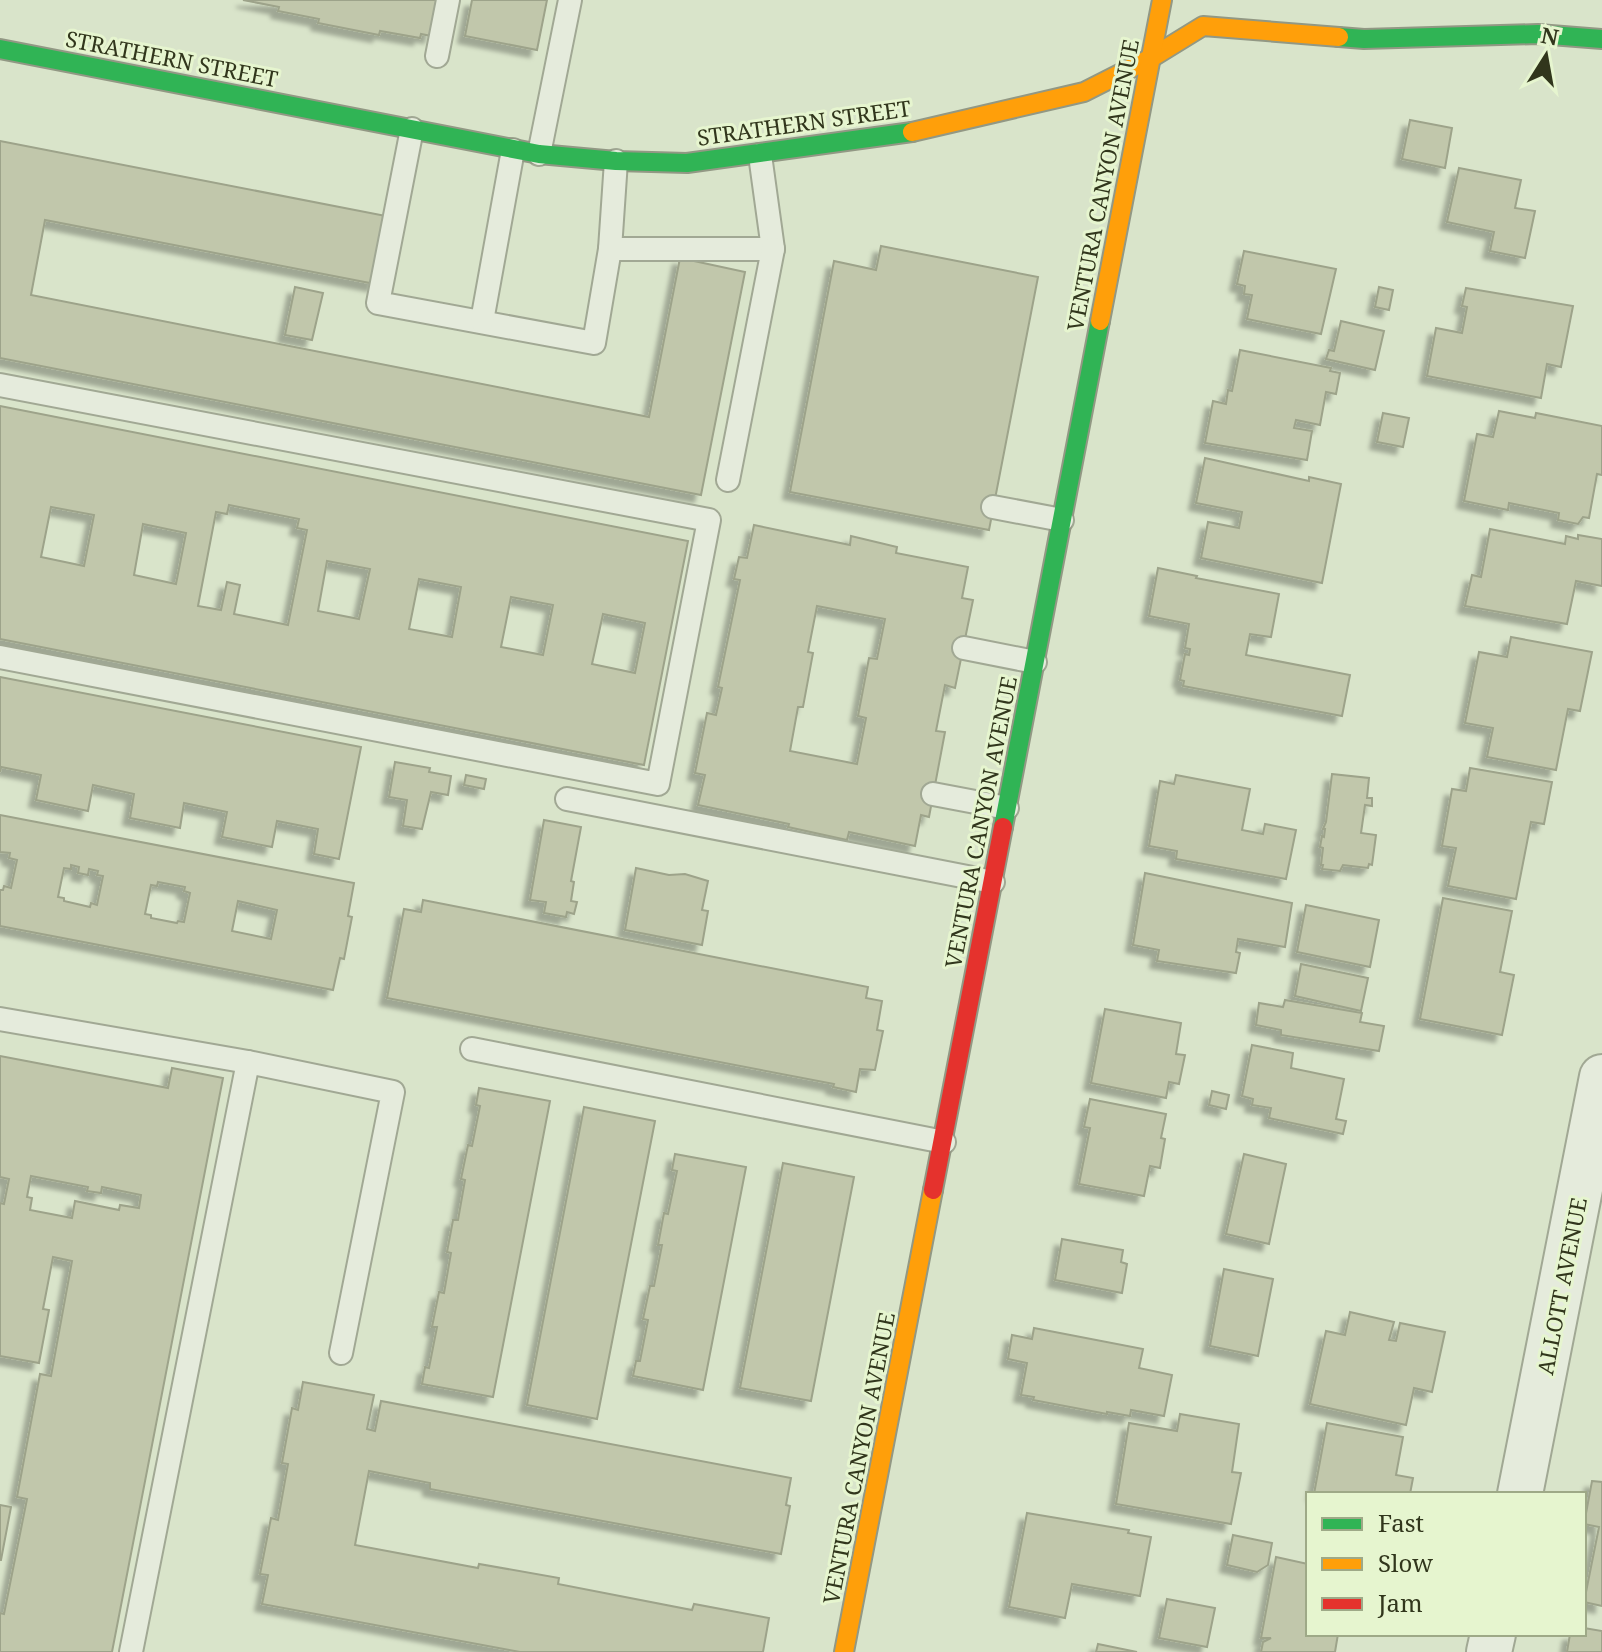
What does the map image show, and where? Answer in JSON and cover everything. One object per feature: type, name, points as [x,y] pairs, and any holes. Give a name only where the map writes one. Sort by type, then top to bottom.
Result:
[{"type":"street","name":"VENTURA CANYON AVENUE","points":[[844,1652],[1162,0]]},
{"type":"street","name":"STRATHERN STREET","points":[[0,49],[513,150],[616,161],[687,163],[920,131],[1084,92],[1151,58],[1203,26],[1364,39],[1538,34],[1602,39]]},
{"type":"street","name":"ALLOTT AVENUE","points":[[1520,1492],[1602,1077]]},
{"type":"lane","points":[[437,56],[448,0]]},
{"type":"lane","points":[[539,154],[570,0]]},
{"type":"lane","points":[[412,129],[378,303],[594,343],[610,249],[616,161]]},
{"type":"lane","points":[[482,321],[513,150]]},
{"type":"lane","points":[[728,480],[773,249],[760,155]]},
{"type":"lane","points":[[610,249],[773,249]]},
{"type":"lane","points":[[0,385],[709,520],[658,784],[0,657]]},
{"type":"lane","points":[[993,507],[1062,520]]},
{"type":"lane","points":[[964,648],[1035,662]]},
{"type":"lane","points":[[933,794],[1007,808]]},
{"type":"lane","points":[[567,799],[993,882]]},
{"type":"lane","points":[[0,1019],[248,1062],[393,1092],[341,1353]]},
{"type":"lane","points":[[472,1049],[944,1142]]},
{"type":"lane","points":[[131,1652],[248,1062]]},
{"type":"building","points":[[243,0],[438,0],[431,36],[421,34],[420,38],[380,31],[379,35],[318,23],[319,19]]},
{"type":"building","points":[[472,0],[547,0],[537,50],[465,36]]},
{"type":"building","points":[[1410,120],[1452,128],[1445,168],[1402,159]]},
{"type":"building","points":[[0,141],[391,217],[375,284],[45,220],[31,295],[649,417],[680,258],[745,272],[701,495],[0,358]]},
{"type":"building","points":[[1459,168],[1521,180],[1515,208],[1535,211],[1525,258],[1490,251],[1494,232],[1447,222]]},
{"type":"building","points":[[881,246],[1038,277],[989,530],[790,492],[834,261],[876,270]]},
{"type":"building","points":[[1244,251],[1336,269],[1321,334],[1247,319],[1252,295],[1244,294],[1245,286],[1237,284]]},
{"type":"building","points":[[295,287],[323,293],[312,340],[285,335]]},
{"type":"building","points":[[1379,287],[1393,290],[1389,310],[1375,307]]},
{"type":"building","points":[[1466,288],[1573,306],[1561,367],[1547,364],[1541,398],[1427,376],[1436,328],[1462,333],[1467,307],[1462,306]]},
{"type":"building","points":[[1341,321],[1384,331],[1375,370],[1326,359],[1329,350],[1334,351]]},
{"type":"building","points":[[1240,350],[1331,368],[1330,371],[1340,373],[1336,394],[1326,392],[1320,425],[1296,420],[1294,428],[1312,431],[1307,460],[1205,443],[1213,401],[1226,404],[1228,390],[1232,391]]},
{"type":"building","points":[[0,406],[688,541],[644,765],[0,639]],"holes":[[[229,505],[299,519],[297,528],[307,530],[288,625],[234,614],[240,585],[227,582],[221,610],[198,606],[216,512],[227,514]],[[51,507],[94,515],[84,566],[41,557]],[[143,524],[186,533],[176,584],[134,575]],[[327,561],[370,569],[359,619],[318,611]],[[419,579],[461,587],[452,637],[409,629]],[[511,597],[553,605],[543,655],[501,647]],[[603,614],[645,623],[635,673],[592,664]]]},
{"type":"building","points":[[1499,411],[1535,418],[1536,413],[1602,426],[1602,475],[1597,474],[1589,518],[1583,517],[1578,524],[1558,520],[1559,513],[1509,503],[1508,510],[1464,501],[1477,434],[1493,437]]},
{"type":"building","points":[[1383,413],[1409,418],[1403,447],[1377,442]]},
{"type":"building","points":[[1205,458],[1309,481],[1309,477],[1341,484],[1322,583],[1201,558],[1208,522],[1239,528],[1242,512],[1196,503]]},
{"type":"building","points":[[754,525],[850,545],[851,536],[897,547],[896,553],[968,567],[962,598],[973,600],[955,688],[945,685],[936,731],[945,732],[929,817],[921,815],[915,846],[849,832],[847,840],[698,805],[705,775],[695,773],[707,713],[716,715],[722,688],[718,687],[740,580],[734,579],[739,557],[747,558]],"holes":[[[817,606],[885,619],[877,659],[869,658],[858,716],[866,718],[857,764],[790,751],[798,707],[803,707],[813,653],[808,652]]]},
{"type":"building","points":[[1490,529],[1565,544],[1566,536],[1602,539],[1602,586],[1576,581],[1567,624],[1465,606],[1472,575],[1481,577]]},
{"type":"building","points":[[1158,568],[1279,594],[1271,637],[1250,634],[1246,655],[1350,675],[1342,716],[1183,686],[1184,681],[1180,680],[1185,654],[1189,655],[1190,649],[1185,648],[1189,624],[1149,616]]},
{"type":"building","points":[[1511,637],[1592,652],[1580,711],[1568,709],[1556,770],[1487,757],[1493,728],[1465,723],[1479,652],[1507,657]]},
{"type":"building","points":[[0,677],[361,747],[339,859],[314,854],[318,829],[277,821],[272,847],[222,837],[227,812],[184,803],[180,828],[130,818],[134,794],[93,785],[88,811],[36,800],[41,775],[1,767],[0,772]]},
{"type":"building","points":[[395,762],[430,768],[429,772],[451,776],[448,795],[431,792],[422,829],[403,826],[407,800],[389,797]]},
{"type":"building","points":[[1470,768],[1552,782],[1544,824],[1531,822],[1516,899],[1448,886],[1456,848],[1442,846],[1452,789],[1466,791]]},
{"type":"building","points":[[1332,774],[1369,778],[1367,798],[1372,798],[1372,806],[1365,805],[1361,833],[1376,835],[1372,865],[1369,864],[1368,868],[1343,865],[1340,871],[1322,869],[1323,848],[1320,847]]},
{"type":"building","points":[[466,775],[486,779],[484,789],[464,785]]},
{"type":"building","points":[[1176,775],[1250,789],[1242,830],[1263,834],[1265,824],[1296,830],[1286,879],[1176,859],[1177,851],[1149,846],[1160,781],[1174,784]]},
{"type":"building","points":[[0,815],[354,883],[348,916],[352,917],[344,959],[340,958],[333,990],[0,926],[0,890],[4,886],[11,888],[17,860],[9,858],[10,853],[0,852]],"holes":[[[71,865],[79,867],[78,873],[88,875],[89,869],[103,876],[97,905],[91,903],[90,907],[58,897],[64,868],[71,869]],[[158,882],[185,887],[184,891],[190,893],[184,922],[151,918],[151,915],[145,914],[151,885],[157,886]],[[238,901],[277,910],[271,939],[232,931]]]},
{"type":"building","points":[[544,820],[581,827],[571,881],[574,882],[571,901],[577,902],[574,914],[567,912],[566,917],[544,913],[546,902],[530,900]]},
{"type":"building","points":[[636,868],[669,875],[685,874],[708,881],[702,910],[708,911],[702,945],[625,930]]},
{"type":"building","points":[[1145,873],[1292,903],[1285,947],[1238,939],[1236,952],[1240,953],[1236,973],[1157,961],[1159,950],[1133,945]]},
{"type":"building","points":[[1443,898],[1512,911],[1500,972],[1514,975],[1502,1035],[1420,1019]]},
{"type":"building","points":[[423,900],[868,987],[866,998],[882,1001],[877,1030],[883,1031],[875,1070],[860,1069],[856,1092],[833,1087],[834,1084],[387,998],[404,909],[421,912]]},
{"type":"building","points":[[1306,905],[1379,920],[1370,967],[1297,952]]},
{"type":"building","points":[[1301,964],[1368,978],[1361,1011],[1295,996]]},
{"type":"building","points":[[1285,1000],[1362,1013],[1360,1022],[1384,1026],[1379,1051],[1281,1035],[1281,1030],[1256,1025],[1259,1003],[1283,1007]]},
{"type":"building","points":[[1105,1009],[1181,1023],[1176,1054],[1185,1055],[1179,1084],[1169,1082],[1166,1098],[1091,1083]]},
{"type":"building","points":[[1252,1045],[1293,1053],[1291,1068],[1344,1079],[1336,1119],[1346,1121],[1343,1134],[1269,1118],[1271,1108],[1252,1105],[1253,1099],[1242,1096]]},
{"type":"building","points":[[0,1056],[168,1088],[172,1068],[223,1078],[112,1652],[0,1652],[0,1613],[4,1614],[27,1499],[17,1497],[40,1374],[51,1376],[72,1261],[53,1257],[43,1309],[49,1310],[39,1363],[0,1356],[0,1203],[4,1204],[9,1179],[0,1177]],"holes":[[[31,1176],[88,1187],[87,1191],[101,1193],[102,1187],[141,1195],[139,1208],[120,1205],[119,1210],[75,1201],[72,1218],[30,1210],[32,1198],[27,1197]]]},
{"type":"building","points":[[479,1088],[550,1101],[493,1397],[422,1384],[425,1367],[429,1368],[437,1327],[432,1327],[439,1292],[444,1293],[453,1220],[458,1220],[465,1180],[461,1179],[480,1106],[476,1105]]},
{"type":"building","points":[[1212,1091],[1229,1095],[1226,1109],[1209,1105]]},
{"type":"building","points":[[1090,1099],[1166,1114],[1160,1168],[1150,1166],[1144,1196],[1079,1184],[1090,1128],[1084,1127]]},
{"type":"building","points":[[584,1107],[655,1121],[597,1419],[527,1405]]},
{"type":"building","points":[[675,1154],[746,1167],[703,1390],[633,1376],[636,1361],[640,1361],[648,1320],[643,1319],[650,1286],[654,1286],[664,1213],[668,1214],[677,1171],[672,1170]]},
{"type":"building","points":[[1244,1154],[1286,1164],[1269,1244],[1226,1234]]},
{"type":"building","points":[[783,1163],[854,1177],[811,1401],[740,1388]]},
{"type":"building","points":[[1062,1239],[1123,1250],[1121,1262],[1127,1264],[1122,1293],[1055,1280]]},
{"type":"building","points":[[1224,1269],[1273,1279],[1258,1356],[1210,1346]]},
{"type":"building","points":[[1350,1312],[1394,1322],[1389,1340],[1396,1341],[1400,1323],[1445,1332],[1432,1392],[1414,1388],[1406,1425],[1310,1404],[1326,1331],[1345,1335]]},
{"type":"building","points":[[1034,1328],[1143,1349],[1139,1368],[1172,1375],[1164,1416],[1131,1410],[1130,1416],[1107,1414],[1021,1395],[1027,1363],[1008,1359],[1012,1335],[1032,1339]]},
{"type":"building","points":[[303,1382],[374,1395],[367,1429],[375,1431],[381,1401],[791,1478],[786,1505],[790,1506],[781,1554],[430,1489],[430,1483],[369,1471],[355,1545],[478,1568],[479,1564],[559,1578],[558,1584],[692,1610],[694,1604],[769,1618],[763,1652],[520,1652],[262,1604],[268,1575],[260,1574],[271,1518],[278,1520],[288,1464],[282,1463],[292,1408],[298,1410]]},
{"type":"building","points":[[1180,1414],[1239,1424],[1232,1472],[1241,1473],[1231,1524],[1116,1504],[1129,1423],[1177,1431]]},
{"type":"building","points":[[1327,1423],[1403,1437],[1396,1475],[1413,1478],[1410,1492],[1314,1492]]},
{"type":"building","points":[[1592,1481],[1602,1482],[1602,1606],[1586,1602],[1599,1527],[1586,1524]]},
{"type":"building","points":[[0,1505],[11,1507],[1,1560],[0,1560]]},
{"type":"building","points":[[1027,1513],[1129,1530],[1128,1533],[1151,1537],[1140,1596],[1072,1584],[1065,1618],[1009,1607]]},
{"type":"building","points":[[1233,1535],[1272,1543],[1268,1565],[1257,1572],[1227,1565]]},
{"type":"building","points":[[1276,1557],[1306,1564],[1306,1636],[1338,1636],[1335,1652],[1261,1652],[1263,1642],[1271,1638],[1261,1638]]},
{"type":"building","points":[[1167,1599],[1215,1608],[1207,1647],[1159,1638]]},
{"type":"building","points":[[1586,1628],[1602,1631],[1602,1652],[1567,1652],[1570,1636],[1586,1636]]},
{"type":"building","points":[[1098,1644],[1137,1652],[1096,1652]]},
{"type":"traffic: fast","points":[[1339,37],[1538,34],[1602,39]]},
{"type":"traffic: fast","points":[[0,49],[539,154],[687,163],[912,132]]},
{"type":"traffic: fast","points":[[1003,827],[1100,321]]},
{"type":"traffic: slow","points":[[1100,321],[1162,0]]},
{"type":"traffic: slow","points":[[912,132],[1084,92],[1151,58],[1203,26],[1339,37]]},
{"type":"traffic: slow","points":[[844,1652],[933,1190]]},
{"type":"traffic: jam","points":[[933,1190],[1003,827]]}]
